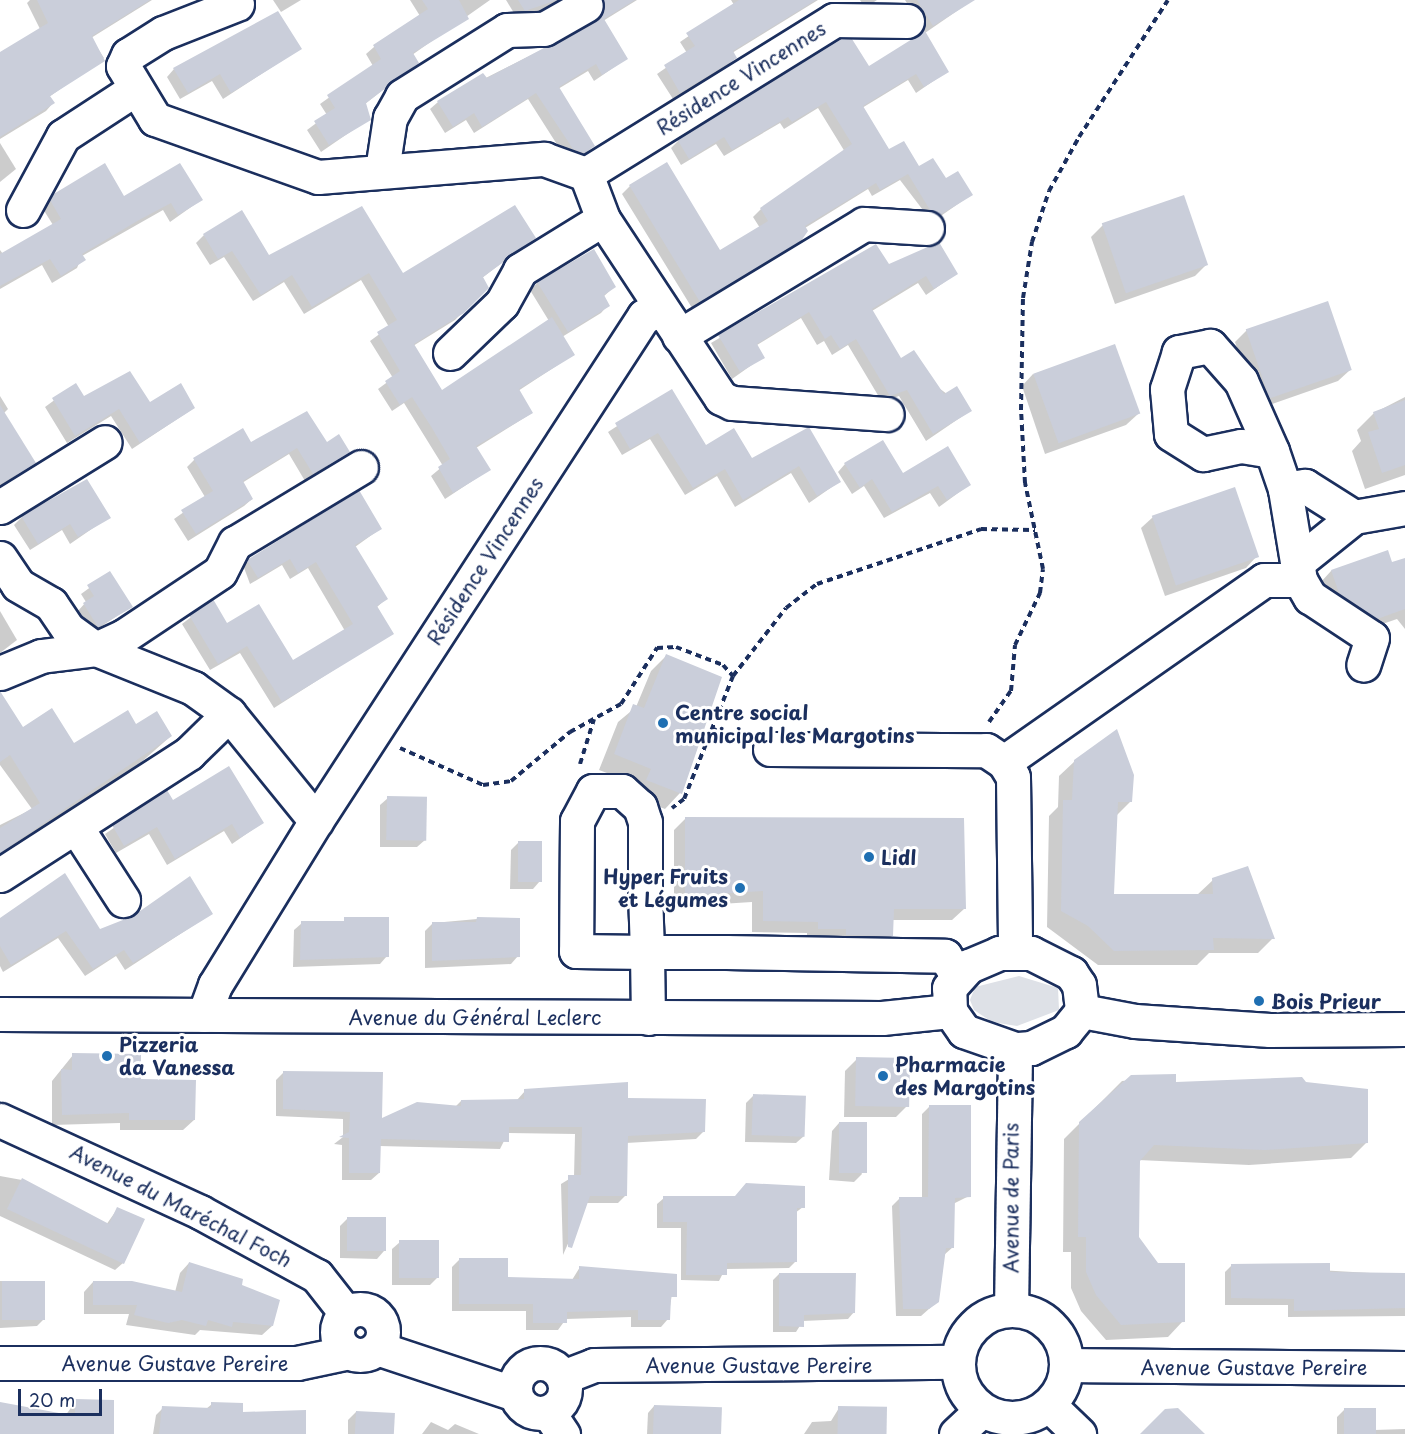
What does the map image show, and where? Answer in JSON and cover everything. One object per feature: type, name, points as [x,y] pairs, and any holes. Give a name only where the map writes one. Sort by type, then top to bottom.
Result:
[{"type":"street","points":[[237,4],[163,33],[128,55],[123,66],[155,119],[318,177],[382,170],[544,159],[586,174],[603,219],[710,386],[732,404],[887,414]]},
{"type":"street","points":[[382,170],[390,118],[402,96],[507,30],[544,29],[586,5]]},
{"type":"street","name":"Résidence Vincennes","points":[[586,174],[834,20],[907,21]]},
{"type":"street","points":[[23,210],[63,136],[135,88]]},
{"type":"street","points":[[450,353],[502,303],[520,270],[603,219]]},
{"type":"street","name":"Résidence Vincennes","points":[[204,1015],[214,985],[316,821],[644,316],[670,323],[864,224],[927,228]]},
{"type":"street","points":[[0,507],[105,442]]},
{"type":"street","points":[[1272,451],[1285,489],[1299,571],[1310,597],[1372,638],[1363,665]]},
{"type":"street","points":[[0,673],[41,656],[96,649],[124,636],[220,572],[235,543],[361,467]]},
{"type":"street","points":[[1285,489],[1305,486],[1354,517]]},
{"type":"street","points":[[770,749],[995,756],[1264,580],[1299,571],[1354,517],[1405,508]]},
{"type":"street","points":[[0,558],[18,585],[51,604],[68,629],[96,649],[194,688],[229,714],[316,821]]},
{"type":"street","points":[[0,875],[189,753],[229,714]]},
{"type":"street","points":[[995,756],[1013,777],[1015,952]]},
{"type":"street","points":[[648,1018],[647,952],[645,822],[640,807],[622,791],[593,791],[577,821],[576,951],[647,952],[945,956],[957,975]]},
{"type":"street","points":[[76,827],[123,900]]},
{"type":"street","points":[[1015,952],[1060,963],[1079,985],[1082,1011],[1049,1042],[1015,1049],[976,1039],[950,1011],[950,988],[957,975],[985,957],[1015,952]]},
{"type":"street","name":"Avenue du Général Leclerc","points":[[0,1014],[882,1018],[950,1011]]},
{"type":"street","points":[[1082,1011],[1135,1021],[1270,1030],[1405,1029]]},
{"type":"street","name":"Avenue de Paris","points":[[1011,1310],[1015,1049]]},
{"type":"street","name":"Avenue du Maréchal Foch","points":[[0,1120],[200,1212],[317,1276],[346,1313],[337,1334],[370,1344]]},
{"type":"street","points":[[1011,1310],[1050,1325],[1067,1365],[1049,1405],[1016,1419],[982,1410],[964,1389],[958,1362],[974,1325],[1011,1310]]},
{"type":"street","points":[[370,1344],[516,1385],[531,1412],[555,1423],[561,1402],[563,1377],[544,1363],[529,1365],[516,1385]]},
{"type":"street","name":"Avenue Gustave Pereire","points":[[0,1363],[297,1363],[370,1344]]},
{"type":"street","name":"Avenue Gustave Pereire","points":[[563,1377],[594,1365],[958,1362]]},
{"type":"street","name":"Avenue Gustave Pereire","points":[[1067,1365],[1405,1368]]},
{"type":"street","points":[[1049,1405],[1079,1434]]},
{"type":"street","points":[[956,1434],[982,1410]]},
{"type":"path","points":[[995,756],[990,720],[1011,691],[1016,645],[1040,593],[1043,569],[1025,483],[1020,372],[1032,242],[1049,191],[1079,137],[1168,0]]},
{"type":"path","points":[[645,822],[684,799],[733,676],[786,608],[817,585],[870,562],[981,529],[1035,530]]},
{"type":"path","points":[[372,736],[490,786],[518,777],[570,732],[628,697],[657,648],[676,647],[723,665],[733,676]]},
{"type":"path","points":[[593,791],[578,773],[594,719]]},
{"type":"shaded area","points":[[1019,976],[1058,988],[1059,1010],[1017,1026],[992,1022],[974,1010],[970,1000],[975,987]]},
{"type":"building","points":[[37,0],[150,0],[92,36],[105,61],[50,96],[55,103],[0,137],[0,52],[48,23]]},
{"type":"building","points":[[422,0],[459,0],[469,19],[413,53],[419,63],[366,103],[371,120],[329,145],[314,121],[335,108],[327,95],[381,59],[373,45],[428,9]]},
{"type":"building","points":[[518,0],[557,0],[525,11]]},
{"type":"building","points":[[603,0],[635,0],[604,19],[628,59],[602,75],[596,64],[559,87],[595,146],[584,153],[573,149],[536,93],[482,127],[474,113],[453,127],[437,101],[483,73],[487,78],[595,21]]},
{"type":"building","points":[[739,0],[816,0],[733,51],[737,58],[680,93],[664,65],[695,46],[686,33]]},
{"type":"building","points":[[917,0],[975,0],[933,26]]},
{"type":"building","points":[[278,11],[302,49],[231,93],[220,74],[188,93],[173,68]]},
{"type":"building","points":[[925,31],[949,72],[924,87],[916,74],[863,106],[889,149],[904,141],[919,166],[933,158],[946,178],[958,171],[973,195],[940,215],[930,210],[908,174],[880,190],[876,183],[805,226],[808,231],[801,241],[700,302],[629,185],[667,162],[720,250],[768,221],[760,208],[852,144],[826,102],[792,122],[788,117],[732,150],[724,137],[689,159],[677,139],[842,39],[852,39],[869,66]]},
{"type":"building","points":[[105,163],[124,196],[180,163],[203,200],[178,215],[171,203],[139,220],[82,254],[86,260],[61,276],[50,259],[0,286],[0,254],[61,219],[50,200],[52,195]]},
{"type":"building","points":[[1184,195],[1208,265],[1126,293],[1102,223]]},
{"type":"building","points":[[515,205],[536,238],[483,277],[489,288],[464,313],[414,344],[442,390],[552,317],[575,355],[519,389],[533,413],[476,446],[491,470],[453,493],[438,467],[450,459],[432,428],[412,397],[400,405],[385,381],[400,371],[377,332],[397,320],[369,273],[312,307],[292,275],[261,295],[232,251],[218,259],[203,234],[242,210],[269,255],[362,206],[403,273]]},
{"type":"building","points":[[939,242],[958,274],[934,289],[926,276],[872,309],[901,358],[914,350],[944,394],[957,386],[972,411],[933,434],[907,390],[890,396],[856,339],[840,349],[831,335],[825,339],[809,312],[757,344],[765,358],[740,372],[718,335],[876,244],[889,264]]},
{"type":"building","points":[[594,249],[616,287],[604,295],[610,306],[568,332],[537,282]]},
{"type":"building","points":[[1328,301],[1352,370],[1270,398],[1246,329]]},
{"type":"building","points":[[1115,344],[1140,414],[1059,443],[1033,374]]},
{"type":"building","points":[[130,371],[150,402],[181,383],[195,408],[140,443],[119,409],[75,436],[52,398],[76,383],[84,396]]},
{"type":"building","points":[[672,389],[706,445],[734,428],[752,458],[809,427],[841,482],[817,496],[799,466],[743,500],[725,469],[693,488],[658,433],[630,449],[615,423]]},
{"type":"building","points":[[1405,400],[1405,465],[1382,473],[1368,432],[1379,429],[1373,412]]},
{"type":"building","points":[[0,405],[36,463],[1,484],[0,483]]},
{"type":"building","points":[[307,411],[327,442],[339,434],[350,452],[313,474],[297,448],[243,481],[253,499],[196,534],[181,510],[213,491],[193,458],[243,428],[251,442]]},
{"type":"building","points":[[883,440],[903,473],[948,446],[971,485],[947,500],[938,486],[892,512],[872,479],[860,488],[844,463]]},
{"type":"building","points":[[87,479],[111,518],[78,537],[70,524],[38,544],[21,516]]},
{"type":"building","points":[[1235,487],[1259,557],[1176,586],[1152,516]]},
{"type":"building","points":[[359,490],[382,529],[355,545],[388,599],[377,606],[394,634],[282,702],[247,646],[218,664],[189,615],[213,599],[227,623],[259,604],[293,660],[353,624],[316,562],[298,573],[290,559],[258,578],[247,560]]},
{"type":"building","points":[[1388,550],[1392,562],[1405,558],[1405,609],[1377,619],[1339,593],[1331,570]]},
{"type":"building","points":[[110,571],[133,607],[98,627],[83,603],[94,596],[87,585]]},
{"type":"building","name":"Centre social municipal les Margotins","points":[[666,654],[722,677],[682,794],[646,780],[651,769],[614,754],[633,704],[644,708]]},
{"type":"building","points":[[0,691],[23,727],[52,708],[74,743],[128,710],[136,724],[157,711],[172,736],[0,853],[0,828],[40,803],[10,755],[0,762]]},
{"type":"building","points":[[1117,729],[1134,775],[1132,802],[1118,802],[1114,894],[1213,894],[1212,878],[1248,866],[1275,939],[1213,938],[1214,950],[1114,951],[1088,926],[1061,911],[1063,800],[1072,800],[1074,760]]},
{"type":"building","points":[[229,766],[264,823],[240,838],[232,824],[175,859],[157,827],[124,846],[112,825],[167,790],[173,800]]},
{"type":"building","points":[[387,796],[427,797],[426,841],[386,840]]},
{"type":"building","points":[[685,817],[964,818],[966,909],[894,909],[893,936],[846,935],[846,929],[818,929],[818,922],[763,921],[763,891],[685,896]]},
{"type":"building","points":[[518,841],[542,841],[542,882],[518,882]]},
{"type":"building","points":[[65,873],[100,929],[133,916],[190,876],[213,914],[133,963],[124,950],[93,969],[66,931],[11,965],[0,946],[0,918]]},
{"type":"building","points":[[344,917],[389,917],[389,957],[300,960],[301,921],[344,921]]},
{"type":"building","points":[[477,917],[520,918],[520,957],[432,961],[432,922],[476,922]]},
{"type":"building","points":[[72,1053],[141,1054],[141,1079],[196,1080],[195,1120],[129,1120],[129,1113],[62,1115],[61,1069],[72,1070]]},
{"type":"building","name":"Pharmacie des Margotins","points":[[856,1057],[910,1058],[909,1107],[855,1106]]},
{"type":"building","points":[[283,1071],[383,1072],[382,1118],[417,1102],[461,1106],[461,1100],[524,1099],[524,1089],[628,1082],[628,1098],[706,1099],[705,1132],[628,1136],[627,1196],[590,1196],[572,1248],[568,1247],[568,1175],[581,1175],[582,1127],[509,1127],[509,1142],[381,1139],[380,1173],[349,1173],[349,1138],[339,1137],[349,1132],[350,1112],[283,1109]]},
{"type":"building","points":[[1176,1074],[1176,1082],[1302,1077],[1306,1082],[1368,1089],[1368,1143],[1265,1150],[1154,1145],[1140,1161],[1139,1237],[1158,1263],[1185,1263],[1185,1322],[1121,1325],[1096,1295],[1086,1272],[1086,1237],[1078,1237],[1079,1122],[1131,1075]]},
{"type":"building","points":[[753,1094],[806,1096],[805,1137],[752,1135]]},
{"type":"building","points":[[929,1105],[971,1105],[971,1197],[955,1198],[954,1248],[946,1248],[939,1302],[929,1309],[903,1309],[899,1197],[928,1197]]},
{"type":"building","points":[[839,1122],[867,1122],[867,1173],[839,1173]]},
{"type":"building","points":[[22,1178],[109,1224],[117,1207],[145,1219],[124,1264],[7,1209]]},
{"type":"building","points":[[746,1183],[805,1186],[805,1208],[797,1208],[797,1262],[727,1263],[727,1275],[686,1275],[687,1222],[663,1222],[663,1196],[735,1196]]},
{"type":"building","points":[[347,1217],[386,1217],[386,1251],[347,1251]]},
{"type":"building","points":[[399,1240],[439,1240],[439,1278],[399,1278]]},
{"type":"building","points":[[459,1258],[508,1258],[508,1277],[579,1279],[579,1266],[677,1274],[677,1297],[671,1297],[670,1320],[638,1320],[638,1310],[567,1312],[567,1323],[533,1323],[533,1304],[459,1304]]},
{"type":"building","points":[[189,1262],[243,1279],[242,1285],[280,1300],[273,1326],[233,1322],[232,1327],[208,1320],[206,1326],[182,1320],[168,1323],[134,1315],[137,1305],[93,1305],[93,1281],[132,1281],[182,1292]]},
{"type":"building","points":[[1330,1263],[1330,1272],[1405,1273],[1405,1308],[1294,1311],[1294,1299],[1231,1298],[1231,1264]]},
{"type":"building","points":[[779,1273],[856,1273],[855,1313],[804,1315],[804,1327],[779,1326]]},
{"type":"building","points":[[2,1281],[45,1281],[45,1320],[2,1320]]},
{"type":"building","points":[[75,1399],[114,1400],[114,1434],[0,1434],[0,1402],[75,1416]]},
{"type":"building","points":[[211,1402],[243,1403],[243,1412],[306,1410],[306,1434],[159,1434],[162,1406],[211,1408]]},
{"type":"building","points":[[654,1405],[722,1407],[721,1434],[653,1434]]},
{"type":"building","points":[[838,1406],[887,1407],[887,1434],[838,1434]]},
{"type":"building","points":[[1178,1408],[1205,1434],[1140,1434],[1165,1409]]},
{"type":"building","points":[[1344,1408],[1376,1408],[1376,1434],[1344,1434]]},
{"type":"building","points":[[356,1411],[395,1413],[394,1434],[355,1434]]},
{"type":"place","name":"Centre social municipal les Margotins","points":[[663,723]]},
{"type":"place","name":"Lidl","points":[[869,857]]},
{"type":"place","name":"Hyper Fruits et Légumes","points":[[740,888]]},
{"type":"place","name":"Bois Prieur","points":[[1259,1001]]},
{"type":"place","name":"Pizzeria da Vanessa","points":[[107,1056]]},
{"type":"place","name":"Pharmacie des Margotins","points":[[883,1076]]}]
